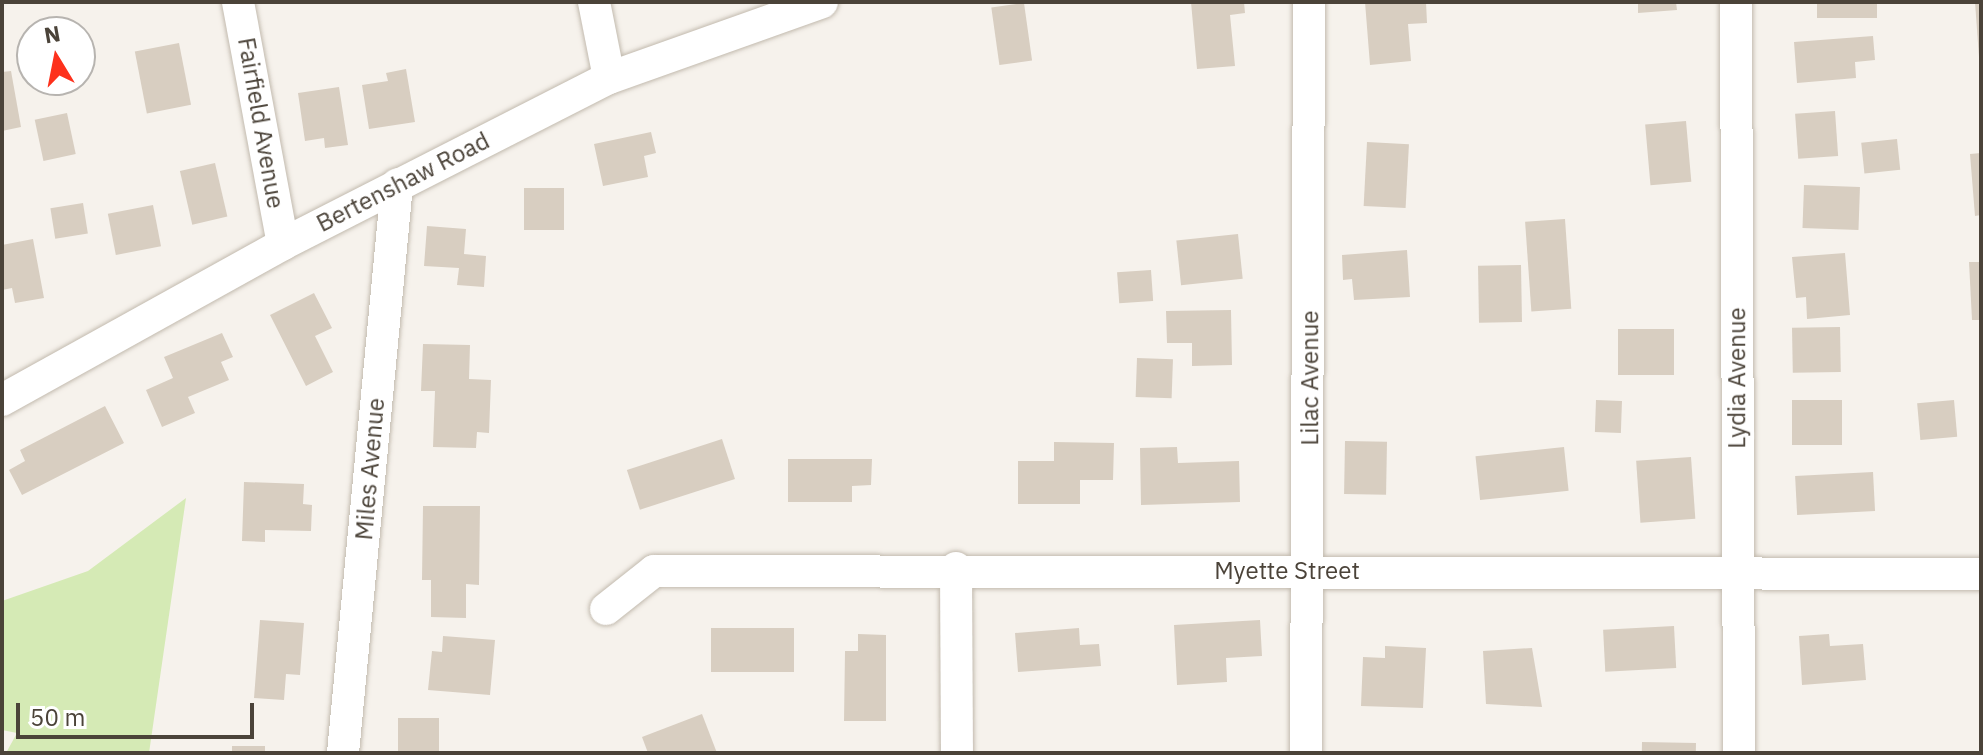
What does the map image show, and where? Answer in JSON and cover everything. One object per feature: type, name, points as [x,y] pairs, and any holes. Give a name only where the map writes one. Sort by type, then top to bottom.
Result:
[{"type":"street","name":"Fairfield Avenue","points":[[238,2],[283,244]]},
{"type":"street","points":[[594,2],[609,78]]},
{"type":"street","name":"Bertenshaw Road","points":[[2,400],[283,244],[609,78],[822,2]]},
{"type":"street","name":"Lilac Avenue","points":[[1306,753],[1310,571],[1309,2]]},
{"type":"street","name":"Lydia Avenue","points":[[1736,2],[1739,753]]},
{"type":"street","name":"Miles Avenue","points":[[343,753],[397,185]]},
{"type":"street","points":[[956,568],[957,753]]},
{"type":"street","name":"Myette Street","points":[[606,609],[654,571],[956,568],[1981,574]]},
{"type":"green space","points":[[186,498],[149,753],[6,753],[17,733],[2,730],[2,601],[88,571]]},
{"type":"building","points":[[1191,2],[1244,2],[1245,13],[1230,15],[1235,66],[1197,69]]},
{"type":"building","points":[[1365,2],[1426,2],[1427,23],[1408,24],[1411,61],[1370,65]]},
{"type":"building","points":[[1638,2],[1676,2],[1677,10],[1638,13]]},
{"type":"building","points":[[1817,2],[1877,2],[1877,18],[1817,18]]},
{"type":"building","points":[[1975,2],[1981,2],[1981,57],[1979,57]]},
{"type":"building","points":[[1024,3],[1032,60],[999,65],[991,8]]},
{"type":"building","points":[[1873,36],[1875,60],[1855,62],[1856,78],[1797,83],[1794,42]]},
{"type":"building","points":[[179,43],[191,105],[147,113],[135,52]]},
{"type":"building","points":[[406,69],[415,122],[369,129],[362,85],[388,81],[386,73]]},
{"type":"building","points":[[11,71],[21,127],[2,131],[2,72]]},
{"type":"building","points":[[339,87],[348,145],[325,148],[324,138],[305,141],[298,93]]},
{"type":"building","points":[[1835,111],[1838,156],[1798,159],[1795,114]]},
{"type":"building","points":[[67,113],[76,154],[43,161],[35,120]]},
{"type":"building","points":[[1686,121],[1691,182],[1650,185],[1645,125]]},
{"type":"building","points":[[651,132],[656,153],[644,156],[648,177],[603,186],[594,144]]},
{"type":"building","points":[[1897,139],[1900,170],[1864,174],[1861,143]]},
{"type":"building","points":[[1367,142],[1409,144],[1406,208],[1364,206]]},
{"type":"building","points":[[1981,153],[1981,215],[1975,216],[1970,154]]},
{"type":"building","points":[[215,163],[227,217],[192,225],[180,171]]},
{"type":"building","points":[[1804,185],[1860,187],[1858,230],[1802,228]]},
{"type":"building","points":[[524,188],[564,188],[564,230],[524,230]]},
{"type":"building","points":[[83,203],[88,234],[55,239],[50,208]]},
{"type":"building","points":[[153,205],[161,246],[116,255],[108,214]]},
{"type":"building","points":[[1565,219],[1571,309],[1531,312],[1525,222]]},
{"type":"building","points":[[427,226],[466,229],[464,254],[486,256],[484,287],[457,285],[459,268],[424,266]]},
{"type":"building","points":[[1238,234],[1243,279],[1181,285],[1176,240]]},
{"type":"building","points":[[33,239],[44,298],[15,303],[12,288],[2,290],[2,245]]},
{"type":"building","points":[[1407,250],[1410,297],[1354,300],[1352,279],[1343,280],[1342,255]]},
{"type":"building","points":[[1845,253],[1850,315],[1807,319],[1806,297],[1796,298],[1792,257]]},
{"type":"building","points":[[1969,262],[1981,262],[1981,320],[1972,320]]},
{"type":"building","points":[[1521,265],[1522,322],[1479,323],[1478,266]]},
{"type":"building","points":[[1151,270],[1153,301],[1119,303],[1117,272]]},
{"type":"building","points":[[314,293],[332,328],[315,336],[333,372],[306,386],[270,315]]},
{"type":"building","points":[[1231,310],[1232,365],[1192,366],[1192,343],[1167,343],[1166,311]]},
{"type":"building","points":[[1840,327],[1841,372],[1793,373],[1792,328]]},
{"type":"building","points":[[1618,329],[1674,329],[1674,375],[1618,375]]},
{"type":"building","points":[[222,333],[233,357],[221,362],[229,380],[188,397],[195,413],[162,427],[146,390],[173,378],[164,357]]},
{"type":"building","points":[[423,344],[470,345],[469,379],[491,380],[489,433],[477,432],[476,448],[433,447],[435,391],[421,391]]},
{"type":"building","points":[[1137,358],[1173,359],[1172,398],[1136,397]]},
{"type":"building","points":[[1596,400],[1622,401],[1621,433],[1595,432]]},
{"type":"building","points":[[1792,400],[1842,400],[1842,445],[1792,445]]},
{"type":"building","points":[[1954,400],[1957,437],[1920,440],[1917,403]]},
{"type":"building","points":[[105,406],[124,443],[22,495],[9,470],[25,461],[20,450]]},
{"type":"building","points":[[722,439],[735,479],[640,510],[627,470]]},
{"type":"building","points":[[1345,441],[1387,442],[1386,495],[1344,494]]},
{"type":"building","points":[[1054,442],[1114,443],[1113,480],[1080,480],[1080,504],[1018,504],[1018,461],[1054,461]]},
{"type":"building","points":[[1177,447],[1178,463],[1239,461],[1240,502],[1141,505],[1140,448]]},
{"type":"building","points":[[1564,447],[1569,491],[1480,500],[1475,456]]},
{"type":"building","points":[[1691,457],[1695,519],[1640,523],[1636,461]]},
{"type":"building","points":[[788,459],[872,459],[871,485],[852,486],[852,502],[788,502]]},
{"type":"building","points":[[1873,472],[1875,511],[1797,515],[1795,476]]},
{"type":"building","points":[[244,482],[304,484],[303,504],[312,505],[311,531],[265,530],[265,542],[242,541]]},
{"type":"building","points":[[423,506],[480,506],[479,585],[466,584],[466,618],[431,617],[431,580],[422,580]]},
{"type":"building","points":[[260,620],[304,623],[300,675],[286,674],[284,700],[254,698]]},
{"type":"building","points":[[1260,620],[1262,656],[1226,658],[1227,682],[1177,685],[1174,625]]},
{"type":"building","points":[[1674,626],[1676,668],[1605,672],[1603,630]]},
{"type":"building","points":[[711,628],[794,628],[794,672],[711,672]]},
{"type":"building","points":[[1079,628],[1080,645],[1099,644],[1101,666],[1018,672],[1015,633]]},
{"type":"building","points":[[858,634],[886,635],[886,721],[844,721],[845,651],[858,651]]},
{"type":"building","points":[[1829,634],[1830,646],[1863,644],[1866,680],[1802,685],[1799,636]]},
{"type":"building","points":[[443,636],[495,640],[490,695],[428,690],[432,651],[442,652]]},
{"type":"building","points":[[1385,646],[1426,648],[1423,708],[1361,706],[1363,657],[1385,658]]},
{"type":"building","points":[[1532,648],[1542,707],[1486,704],[1483,651]]},
{"type":"building","points":[[702,714],[717,753],[648,753],[642,737]]},
{"type":"building","points":[[398,718],[439,718],[439,753],[398,753]]},
{"type":"building","points":[[1642,742],[1696,743],[1696,753],[1642,753]]},
{"type":"building","points":[[232,746],[265,746],[265,753],[232,753]]}]
